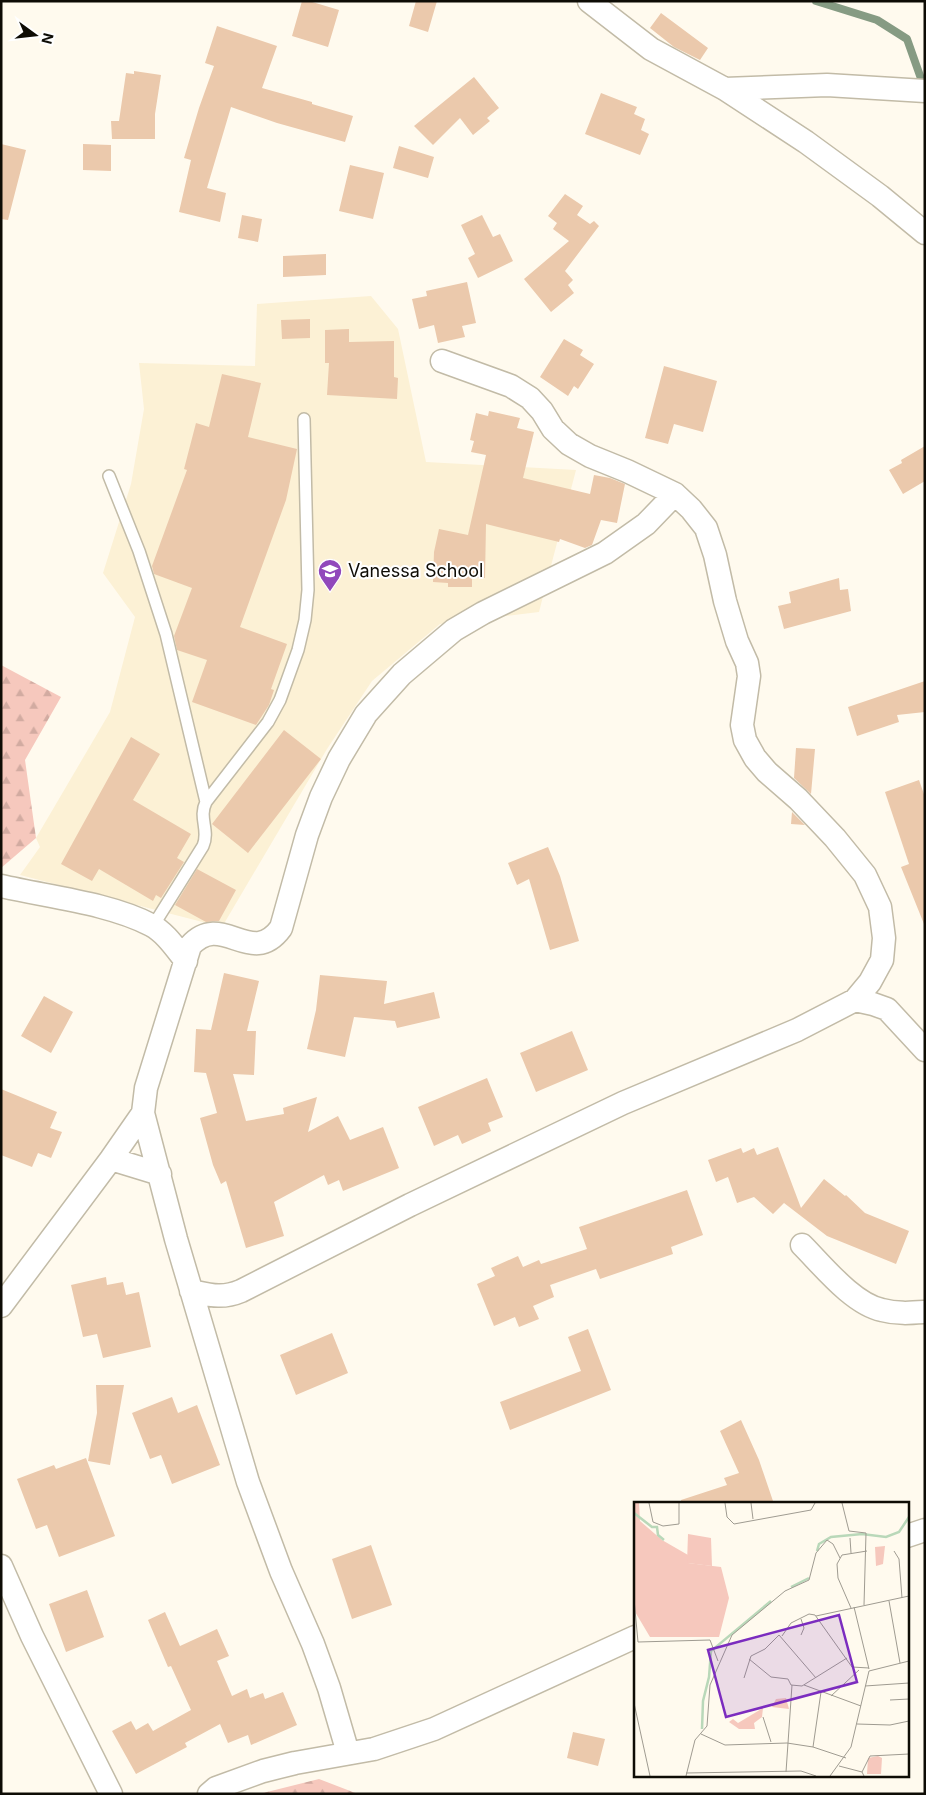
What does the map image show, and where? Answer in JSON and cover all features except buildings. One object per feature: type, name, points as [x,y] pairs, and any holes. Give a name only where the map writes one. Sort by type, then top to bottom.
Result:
[{"type":"street","points":[[588,1],[651,49],[725,89],[806,142],[880,196],[925,233]]},
{"type":"street","points":[[725,89],[827,85],[925,91]]},
{"type":"street","points":[[191,1291],[215,1296],[230,1296],[410,1205],[623,1103],[798,1030],[855,1000],[870,982],[882,960],[884,938],[880,907],[865,875],[836,838],[767,772],[755,758],[745,740],[742,725],[749,676],[747,664],[737,641],[727,609],[715,555],[706,528],[691,509],[675,494],[590,456],[569,444],[553,429],[542,411],[530,398],[511,386],[442,361]]},
{"type":"street","points":[[348,1753],[326,1679],[281,1571],[248,1482],[191,1291],[143,1113],[146,1088],[190,946],[203,934],[214,933],[250,944],[265,943],[275,937],[281,928],[302,853],[321,797],[339,759],[366,714],[402,674],[454,630],[483,613],[605,553],[646,524],[675,494]]},
{"type":"street","points":[[1,886],[110,909],[152,926],[172,942],[186,961]]},
{"type":"street","points":[[855,1000],[887,1009],[925,1050]]},
{"type":"street","points":[[1,1306],[143,1113]]},
{"type":"street","points":[[111,1159],[160,1174]]},
{"type":"street","points":[[802,1246],[863,1302],[881,1310],[905,1314],[925,1312]]},
{"type":"street","points":[[908,1536],[925,1530]]},
{"type":"street","points":[[1,1566],[32,1636],[111,1794]]},
{"type":"street","points":[[209,1794],[216,1788],[263,1771],[294,1763],[374,1749],[434,1729],[634,1637]]},
{"type":"lane","points":[[152,926],[203,846],[206,838],[202,815],[206,802],[268,722],[284,692],[298,650],[305,620],[308,590],[304,419]]},
{"type":"lane","points":[[109,476],[140,552],[166,634],[206,802]]},
{"type":"shaded area","name":"Vanessa School","points":[[371,296],[398,329],[426,462],[576,470],[539,612],[440,624],[372,681],[327,749],[222,927],[20,875],[40,847],[36,838],[110,712],[135,617],[103,573],[131,484],[144,409],[139,363],[255,366],[257,304]]},
{"type":"green space","points":[[1,665],[61,697],[25,760],[36,838],[1,868]]},
{"type":"green space","points":[[319,1779],[358,1794],[259,1794]]},
{"type":"waterway","points":[[816,1],[877,20],[907,39],[924,87]]},
{"type":"place","name":"Vanessa School","points":[[330,592]]}]
